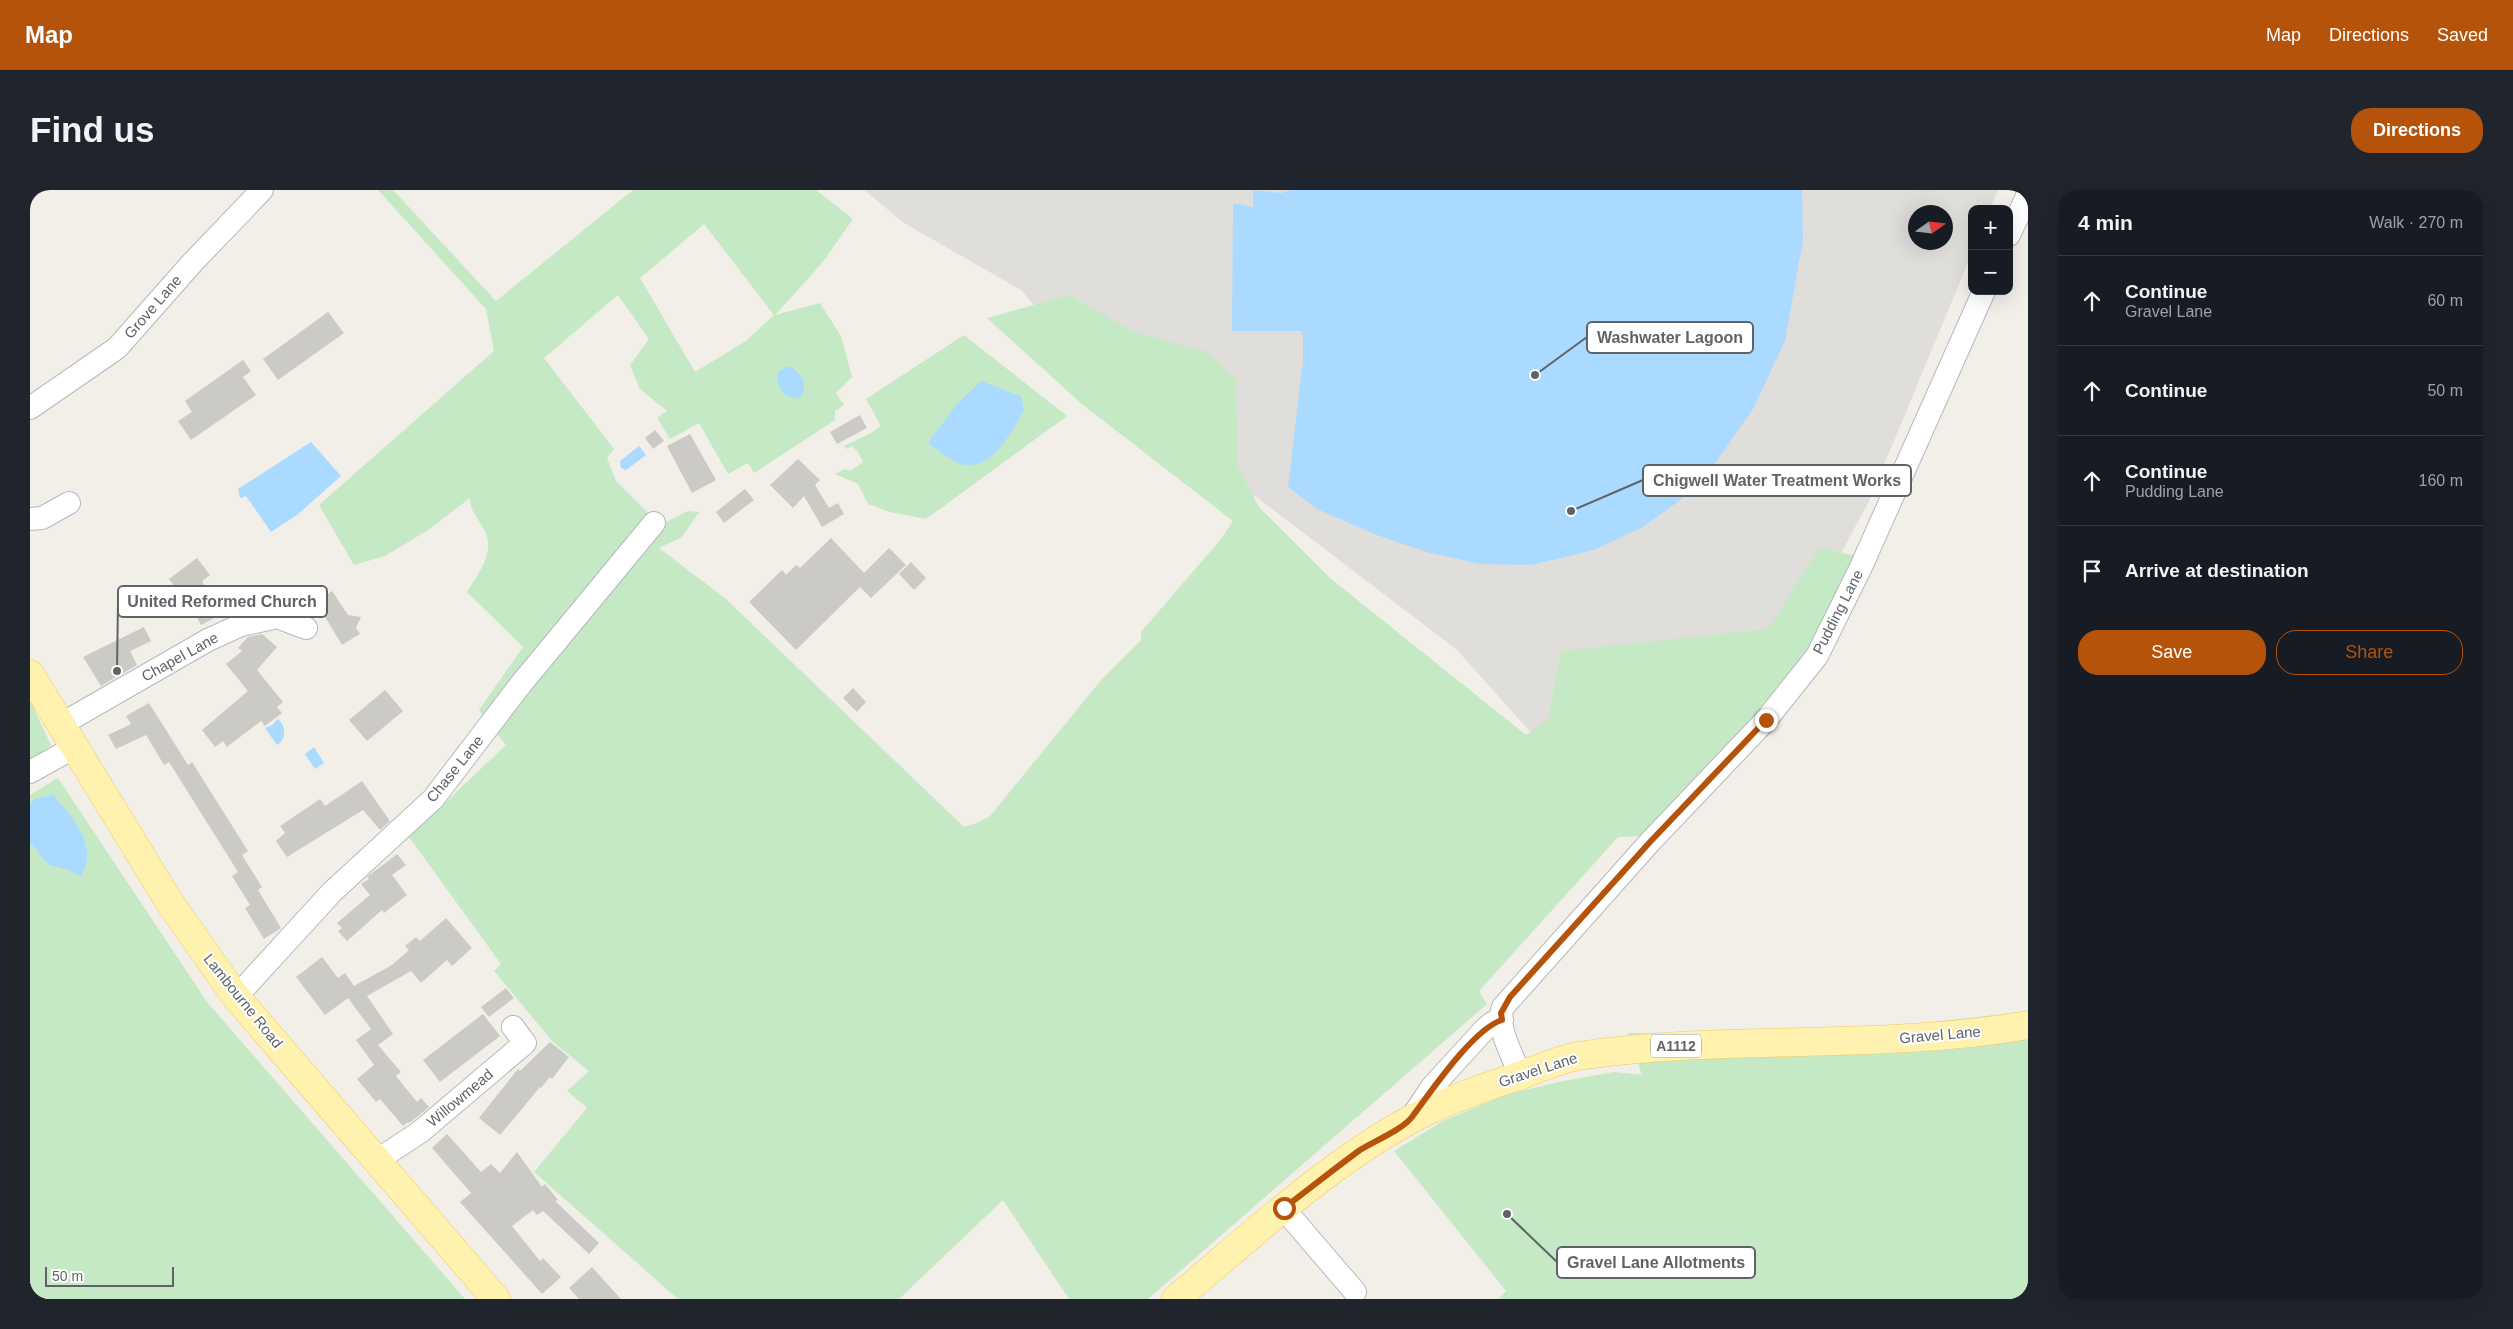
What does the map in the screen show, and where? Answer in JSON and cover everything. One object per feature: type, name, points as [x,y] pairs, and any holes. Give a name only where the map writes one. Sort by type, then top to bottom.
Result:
[{"type":"main road","name":"Lambourne Road","points":[[30,674],[170,903],[236,997],[496,1299]]},
{"type":"main road","name":"Gravel Lane","points":[[1176,1299],[1284,1208],[1361,1150],[1410,1120],[1452,1100],[1575,1057],[1694,1044],[1878,1040],[2028,1025]]},
{"type":"street","name":"Grove Lane","points":[[30,408],[117,348],[189,266],[262,190]]},
{"type":"street","points":[[2013,226],[2028,194]]},
{"type":"street","name":"Pudding Lane","points":[[1502,1020],[1501,1013],[1510,997],[1650,842],[1766,720],[1817,656],[1861,567],[1982,295]]},
{"type":"street","points":[[30,520],[36,520],[69,503]]},
{"type":"street","name":"Chase Lane","points":[[236,997],[332,892],[433,799],[521,684],[654,523]]},
{"type":"street","name":"Chapel Lane","points":[[30,772],[67,736],[208,640],[241,625],[277,617],[306,628]]},
{"type":"street","points":[[1410,1120],[1437,1081],[1492,1023],[1502,1020],[1505,1036],[1520,1076]]},
{"type":"street","name":"Willowmead","points":[[376,1161],[420,1132],[525,1043],[513,1027]]},
{"type":"street","points":[[1284,1208],[1355,1292]]},
{"type":"shaded area","points":[[864,190],[1998,190],[1992,205],[1968,205],[1968,263],[1869,501],[1784,660],[1621,833],[1456,649],[1255,496],[1237,495],[1068,346],[1021,290],[904,223]]},
{"type":"green space","points":[[378,190],[393,190],[496,301],[633,190],[816,190],[853,219],[822,263],[775,315],[820,303],[841,336],[852,377],[836,393],[844,405],[835,411],[835,420],[754,473],[748,463],[728,474],[699,423],[670,439],[657,418],[667,411],[640,389],[630,365],[649,339],[618,295],[544,358],[614,449],[607,458],[616,481],[651,516],[486,720],[479,710],[523,647],[467,592],[485,560],[488,543],[482,526],[472,509],[470,498],[428,530],[385,556],[354,565],[319,505],[494,351],[486,309]],"holes":[[[704,224],[774,315],[746,341],[695,372],[640,278]]]},
{"type":"green space","points":[[1070,295],[1131,331],[1205,351],[1236,378],[1238,467],[1259,507],[1330,578],[1526,735],[1548,720],[1561,651],[1768,629],[1820,547],[1855,556],[1806,652],[1754,715],[1642,836],[1618,837],[1479,991],[1487,1004],[1148,1299],[1069,1299],[1003,1200],[899,1299],[678,1299],[534,1172],[587,1108],[567,1091],[589,1071],[553,1042],[494,971],[501,964],[409,837],[506,745],[493,729],[660,525],[688,511],[699,512],[682,537],[659,548],[726,599],[964,827],[990,816],[1102,679],[1141,640],[1141,632],[1221,539],[1233,521],[1083,405],[987,318]]},
{"type":"green space","points":[[964,335],[1067,416],[926,519],[890,512],[868,504],[858,484],[835,474],[844,469],[850,471],[863,462],[858,452],[852,446],[847,449],[844,446],[881,426],[866,399]]},
{"type":"green space","points":[[30,701],[51,745],[31,761],[30,759]]},
{"type":"green space","points":[[58,778],[207,1002],[465,1299],[30,1299],[30,795]]},
{"type":"green space","points":[[2028,1011],[2028,1299],[1499,1299],[1506,1291],[1394,1151],[1443,1121],[1508,1094],[1563,1081],[1614,1072],[1642,1075],[1628,1033],[1840,1033]]},
{"type":"water","points":[[1253,190],[1281,193],[1292,190],[1802,190],[1803,240],[1785,341],[1753,409],[1714,465],[1683,498],[1643,527],[1594,550],[1531,565],[1481,564],[1426,552],[1374,534],[1317,509],[1288,487],[1303,360],[1303,338],[1301,331],[1232,331],[1233,203],[1253,207]]},
{"type":"water","points":[[789,366],[801,376],[803,381],[803,395],[799,398],[785,394],[779,387],[778,372]]},
{"type":"water","points":[[981,381],[1021,396],[1024,411],[1005,442],[996,451],[987,459],[977,464],[966,465],[947,457],[928,443],[958,403]]},
{"type":"water","points":[[311,442],[341,476],[297,515],[271,532],[246,496],[240,498],[238,489]]},
{"type":"water","points":[[639,446],[646,455],[626,470],[621,468],[620,461]]},
{"type":"water","points":[[278,719],[283,725],[284,736],[277,745],[265,728],[272,725]]},
{"type":"water","points":[[314,747],[324,763],[315,769],[305,754]]},
{"type":"water","points":[[53,795],[76,824],[84,840],[87,849],[87,860],[81,877],[66,869],[49,865],[30,842],[30,805],[35,799]]},
{"type":"building","points":[[328,312],[344,333],[278,380],[263,359]]},
{"type":"building","points":[[243,360],[251,371],[243,377],[256,395],[191,440],[178,421],[192,412],[185,401]]},
{"type":"building","points":[[860,415],[867,428],[837,444],[830,432]]},
{"type":"building","points":[[655,430],[664,441],[653,449],[645,438]]},
{"type":"building","points":[[690,434],[716,480],[692,493],[667,446]]},
{"type":"building","points":[[798,459],[820,480],[815,485],[829,508],[838,503],[844,514],[822,527],[804,496],[793,508],[770,485]]},
{"type":"building","points":[[745,489],[754,500],[724,523],[716,512]]},
{"type":"building","points":[[831,538],[864,573],[889,548],[906,565],[871,598],[860,587],[796,650],[749,602],[782,570],[786,575],[796,565],[800,568]]},
{"type":"building","points":[[197,558],[210,575],[202,581],[220,615],[201,625],[185,595],[182,597],[169,579]]},
{"type":"building","points":[[911,562],[926,578],[914,590],[899,574]]},
{"type":"building","points":[[332,591],[348,615],[361,617],[356,628],[360,634],[342,645],[316,602]]},
{"type":"building","points":[[144,627],[151,641],[130,651],[137,665],[101,686],[83,657]]},
{"type":"building","points":[[262,634],[277,647],[257,670],[283,702],[277,707],[282,713],[265,726],[261,721],[227,747],[223,741],[215,747],[202,730],[248,691],[226,664],[242,651],[238,648],[248,637]]},
{"type":"building","points":[[853,688],[866,702],[857,712],[843,698]]},
{"type":"building","points":[[385,690],[403,711],[367,741],[349,720]]},
{"type":"building","points":[[149,703],[188,765],[192,762],[248,851],[242,855],[262,887],[258,890],[281,928],[264,939],[245,908],[250,905],[232,876],[238,872],[169,762],[164,765],[146,735],[116,749],[108,735],[131,724],[126,716]]},
{"type":"building","points":[[362,781],[390,821],[380,830],[363,810],[287,857],[276,841],[285,833],[280,826],[320,799],[325,806]]},
{"type":"building","points":[[397,854],[406,865],[392,875],[407,895],[384,913],[382,910],[347,941],[338,931],[342,928],[337,923],[370,895],[361,884],[369,879],[367,877]]},
{"type":"building","points":[[446,918],[472,948],[452,966],[447,960],[421,983],[411,971],[367,996],[393,1034],[378,1045],[401,1072],[396,1076],[417,1102],[421,1098],[429,1107],[403,1126],[380,1099],[376,1102],[357,1079],[374,1065],[356,1040],[371,1029],[348,998],[325,1015],[296,977],[322,957],[338,978],[345,973],[354,986],[392,965],[409,950],[405,946],[416,937],[420,941]]},
{"type":"building","points":[[506,988],[514,998],[489,1017],[481,1007]]},
{"type":"building","points":[[483,1014],[500,1036],[440,1082],[423,1060]]},
{"type":"building","points":[[550,1042],[569,1057],[552,1079],[550,1077],[540,1087],[500,1135],[479,1118],[518,1069],[520,1071]]},
{"type":"building","points":[[447,1134],[481,1172],[491,1164],[500,1173],[517,1152],[542,1187],[545,1184],[558,1200],[555,1201],[599,1243],[589,1254],[543,1211],[537,1215],[533,1210],[512,1226],[540,1261],[543,1258],[561,1277],[542,1294],[460,1202],[471,1193],[432,1148]]},
{"type":"building","points":[[592,1267],[621,1299],[579,1299],[569,1288]]},
{"type":"place","name":"Washwater Lagoon","points":[[1535,375]]},
{"type":"place","name":"Chigwell Water Treatment Works","points":[[1571,511]]},
{"type":"place","name":"United Reformed Church","points":[[117,671]]},
{"type":"place","name":"Gravel Lane Allotments","points":[[1507,1214]]},
{"type":"route","points":[[1284,1208],[1361,1150],[1410,1120],[1432,1087],[1460,1056],[1492,1023],[1502,1020],[1501,1013],[1503,1007],[1510,997],[1650,842],[1766,720]]}]
